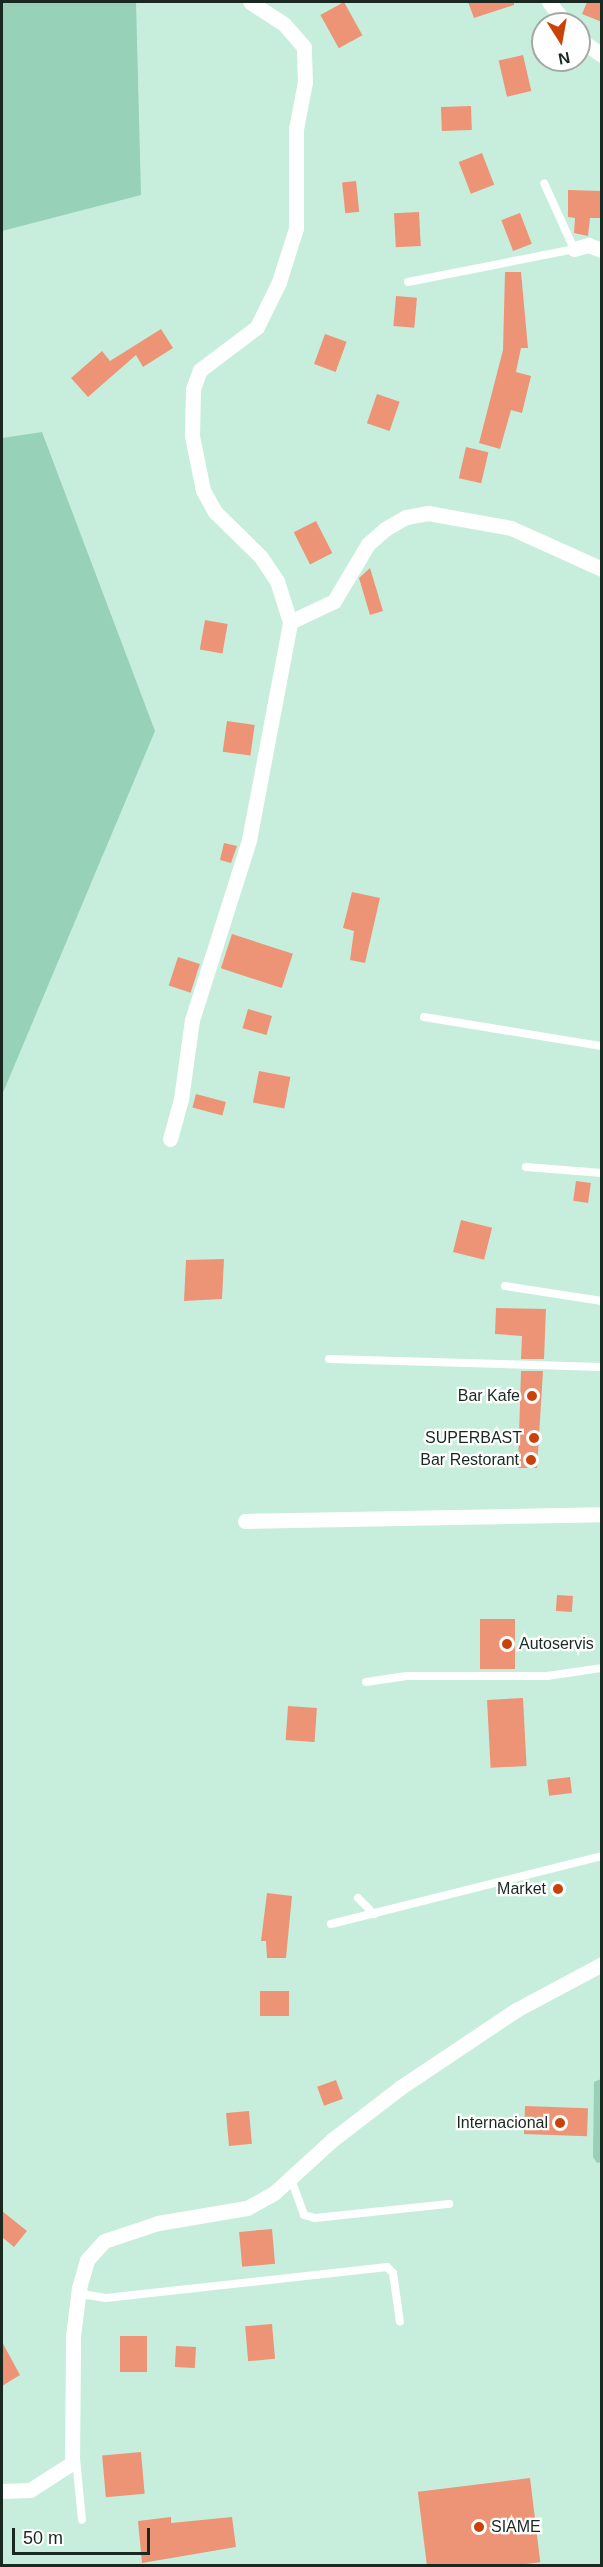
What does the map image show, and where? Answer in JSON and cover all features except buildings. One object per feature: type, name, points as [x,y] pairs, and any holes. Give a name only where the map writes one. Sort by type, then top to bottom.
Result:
[{"type":"street","points":[[170,1139],[181,1099],[192,1020],[249,840],[290,622],[277,581],[211,504],[192,436],[193,389],[200,370],[257,327],[279,282],[296,228],[296,129],[305,82],[304,47],[284,24],[250,2]]},
{"type":"street","points":[[574,249],[588,245],[602,250]]},
{"type":"street","points":[[290,622],[334,602],[368,544],[385,529],[406,517],[429,513],[511,528],[602,569]]},
{"type":"street","points":[[245,1521],[602,1514]]},
{"type":"street","points":[[2,2491],[30,2490],[72,2463],[75,2451],[71,2403],[79,2289],[87,2260],[104,2241],[130,2230],[247,2208],[291,2179],[401,2087],[516,2010],[602,1964]]},
{"type":"lane","points":[[408,282],[574,249],[544,183]]},
{"type":"lane","points":[[424,1017],[602,1046]]},
{"type":"lane","points":[[526,1167],[602,1173]]},
{"type":"lane","points":[[505,1286],[602,1301]]},
{"type":"lane","points":[[329,1359],[602,1367]]},
{"type":"lane","points":[[366,1682],[407,1676],[538,1676],[602,1668]]},
{"type":"lane","points":[[331,1924],[602,1856]]},
{"type":"lane","points":[[358,1898],[374,1914]]},
{"type":"lane","points":[[291,2179],[304,2215],[315,2218],[449,2204]]},
{"type":"lane","points":[[79,2289],[87,2295],[106,2298],[387,2267],[393,2274],[400,2322]]},
{"type":"lane","points":[[75,2451],[82,2520]]},
{"type":"green space","points":[[2,2],[136,2],[141,195],[2,231]]},
{"type":"green space","points":[[42,432],[155,731],[2,1095],[2,438]]},
{"type":"green space","points":[[601,2079],[602,2162],[597,2163],[593,2157],[594,2082]]},
{"type":"place","name":"Bar Kafe","points":[[532,1396]]},
{"type":"place","name":"SUPERBAST","points":[[534,1438]]},
{"type":"place","name":"Bar Restorant","points":[[531,1460]]},
{"type":"place","name":"Autoservis","points":[[507,1644]]},
{"type":"place","name":"Market","points":[[558,1889]]},
{"type":"place","name":"Internacional","points":[[560,2123]]},
{"type":"place","name":"SIAME","points":[[479,2527]]}]
